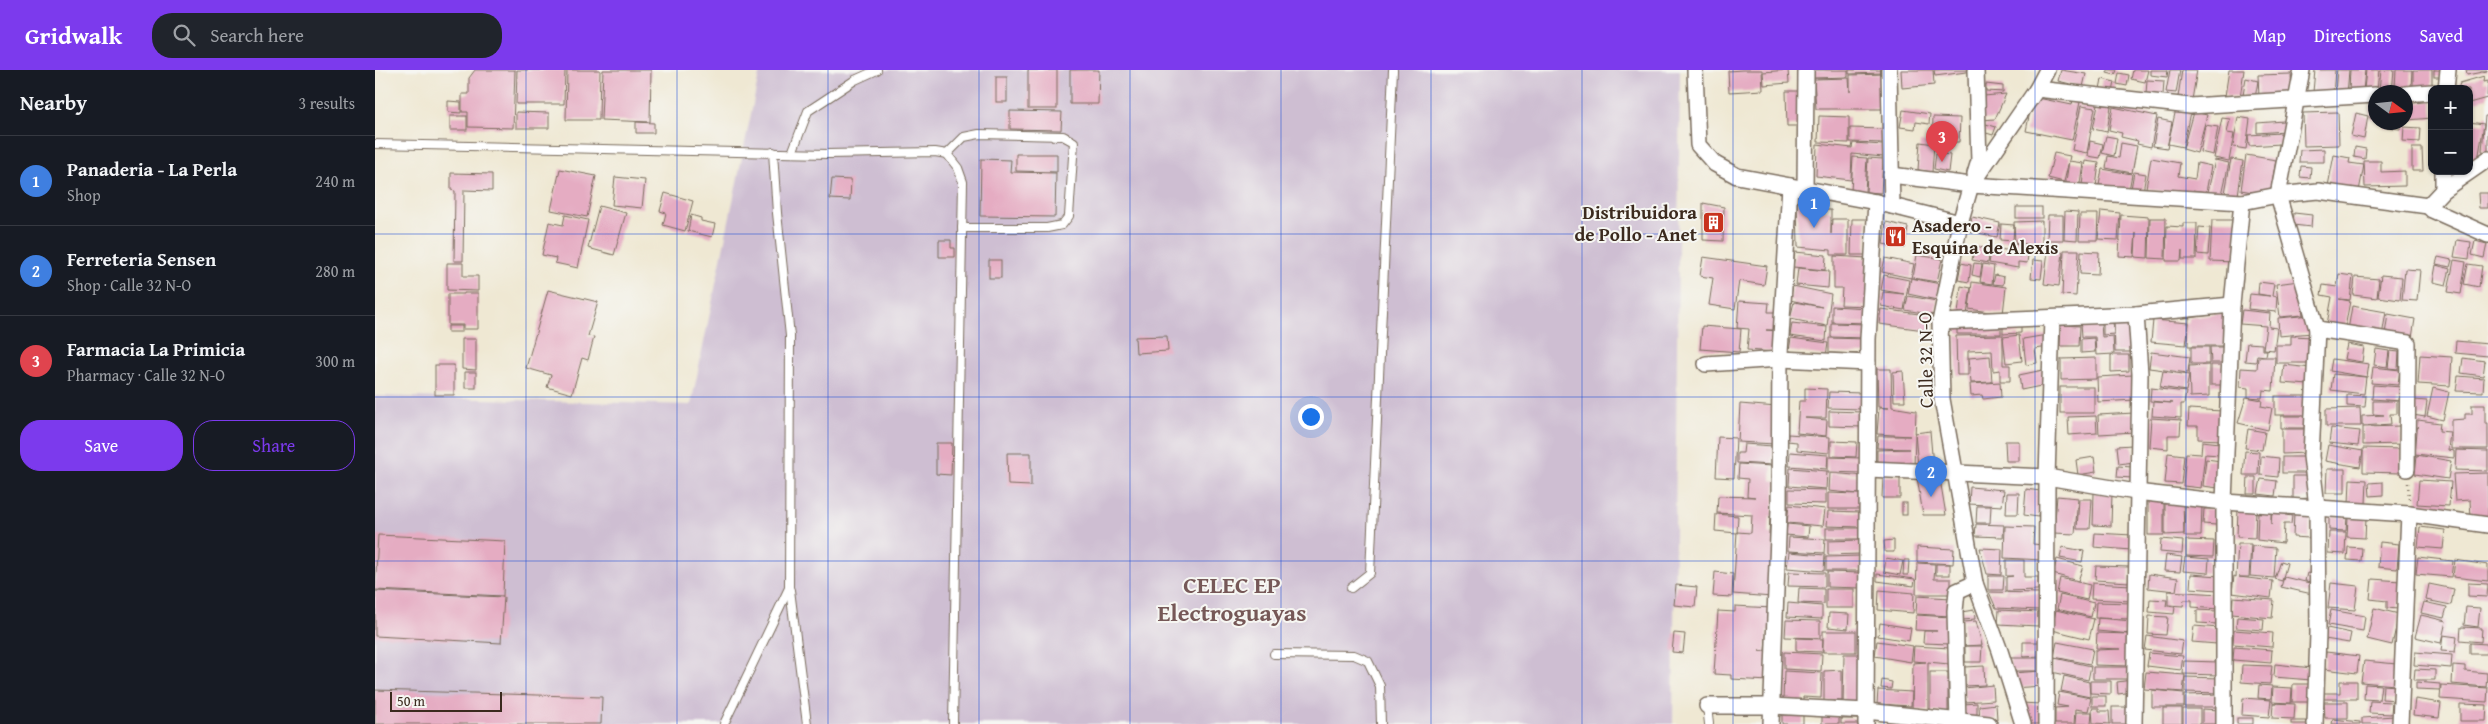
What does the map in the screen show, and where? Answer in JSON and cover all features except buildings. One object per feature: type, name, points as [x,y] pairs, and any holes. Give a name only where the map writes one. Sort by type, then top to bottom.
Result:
[{"type":"street","points":[[1695,70],[1698,145],[1715,164],[1737,176],[1876,202],[1960,223]]},
{"type":"street","points":[[1805,189],[1806,70]]},
{"type":"street","points":[[1889,70],[1892,206]]},
{"type":"street","points":[[1971,185],[1979,160],[1975,70]]},
{"type":"street","name":"Calle 32 N-O","points":[[2023,724],[2000,651],[1975,583],[1957,474],[1942,399],[1941,322],[1960,223],[1971,185],[2037,89],[2047,70]]},
{"type":"street","points":[[2302,70],[2278,194],[2317,329],[2311,456],[2317,507],[2318,632],[2315,724]]},
{"type":"street","points":[[2446,85],[2448,70]]},
{"type":"street","points":[[2037,89],[2189,106],[2368,95]]},
{"type":"street","points":[[2413,93],[2428,92]]},
{"type":"street","points":[[2428,206],[2443,190],[2488,159]]},
{"type":"street","points":[[1891,175],[1971,185],[2242,202],[2278,194],[2318,191],[2428,206],[2432,210],[2487,234]]},
{"type":"street","points":[[2443,175],[2443,190]]},
{"type":"street","points":[[1771,724],[1779,509],[1780,359],[1790,186]]},
{"type":"street","points":[[1866,718],[1868,363],[1876,202]]},
{"type":"street","points":[[2224,724],[2224,502],[2232,305],[2242,202]]},
{"type":"street","points":[[1941,322],[2136,314],[2232,305]]},
{"type":"street","points":[[2134,724],[2136,492],[2140,374],[2136,314]]},
{"type":"street","points":[[2046,724],[2047,477],[2051,318]]},
{"type":"street","points":[[2317,329],[2408,343],[2407,469]]},
{"type":"street","points":[[1706,364],[1780,359],[1868,363]]},
{"type":"street","points":[[1868,468],[1957,474],[2047,477],[2136,492],[2224,502],[2409,514],[2488,525]]},
{"type":"street","points":[[2400,724],[2409,514]]},
{"type":"street","points":[[1958,723],[1955,610],[1957,591],[1975,583]]},
{"type":"street","points":[[1707,706],[1771,706],[1866,718],[1989,724]]},
{"type":"lane","points":[[792,153],[808,111],[855,80],[877,70]]},
{"type":"lane","points":[[1351,588],[1371,573],[1393,70]]},
{"type":"lane","points":[[947,154],[964,137],[979,134],[1063,136],[1073,142],[1069,216],[1062,225],[1047,228],[962,228]]},
{"type":"lane","points":[[375,144],[792,153],[935,152],[947,154],[958,168],[963,182],[953,724]]},
{"type":"lane","points":[[773,152],[777,213],[790,336],[789,588],[807,724]]},
{"type":"lane","points":[[724,724],[789,588]]},
{"type":"lane","points":[[1275,654],[1354,654],[1368,661],[1380,686],[1381,724]]},
{"type":"lane","points":[[1707,706],[1709,724]]},
{"type":"path","points":[[2407,469],[2409,514]]},
{"type":"shaded area","points":[[760,70],[1680,70],[1673,724],[375,724],[375,396],[691,405]]},
{"type":"place","name":"Farmacia La Primicia","points":[[1942,162]]},
{"type":"place","name":"Distribuidora de Pollo - Anet","points":[[1713,223]]},
{"type":"place","name":"Panaderia - La Perla","points":[[1814,228]]},
{"type":"place","name":"Asadero - Esquina de Alexis","points":[[1896,236]]},
{"type":"place","name":"Ferreteria Sensen","points":[[1931,497]]},
{"type":"district","name":"CELEC EP Electroguayas","points":[[1232,599]]}]
